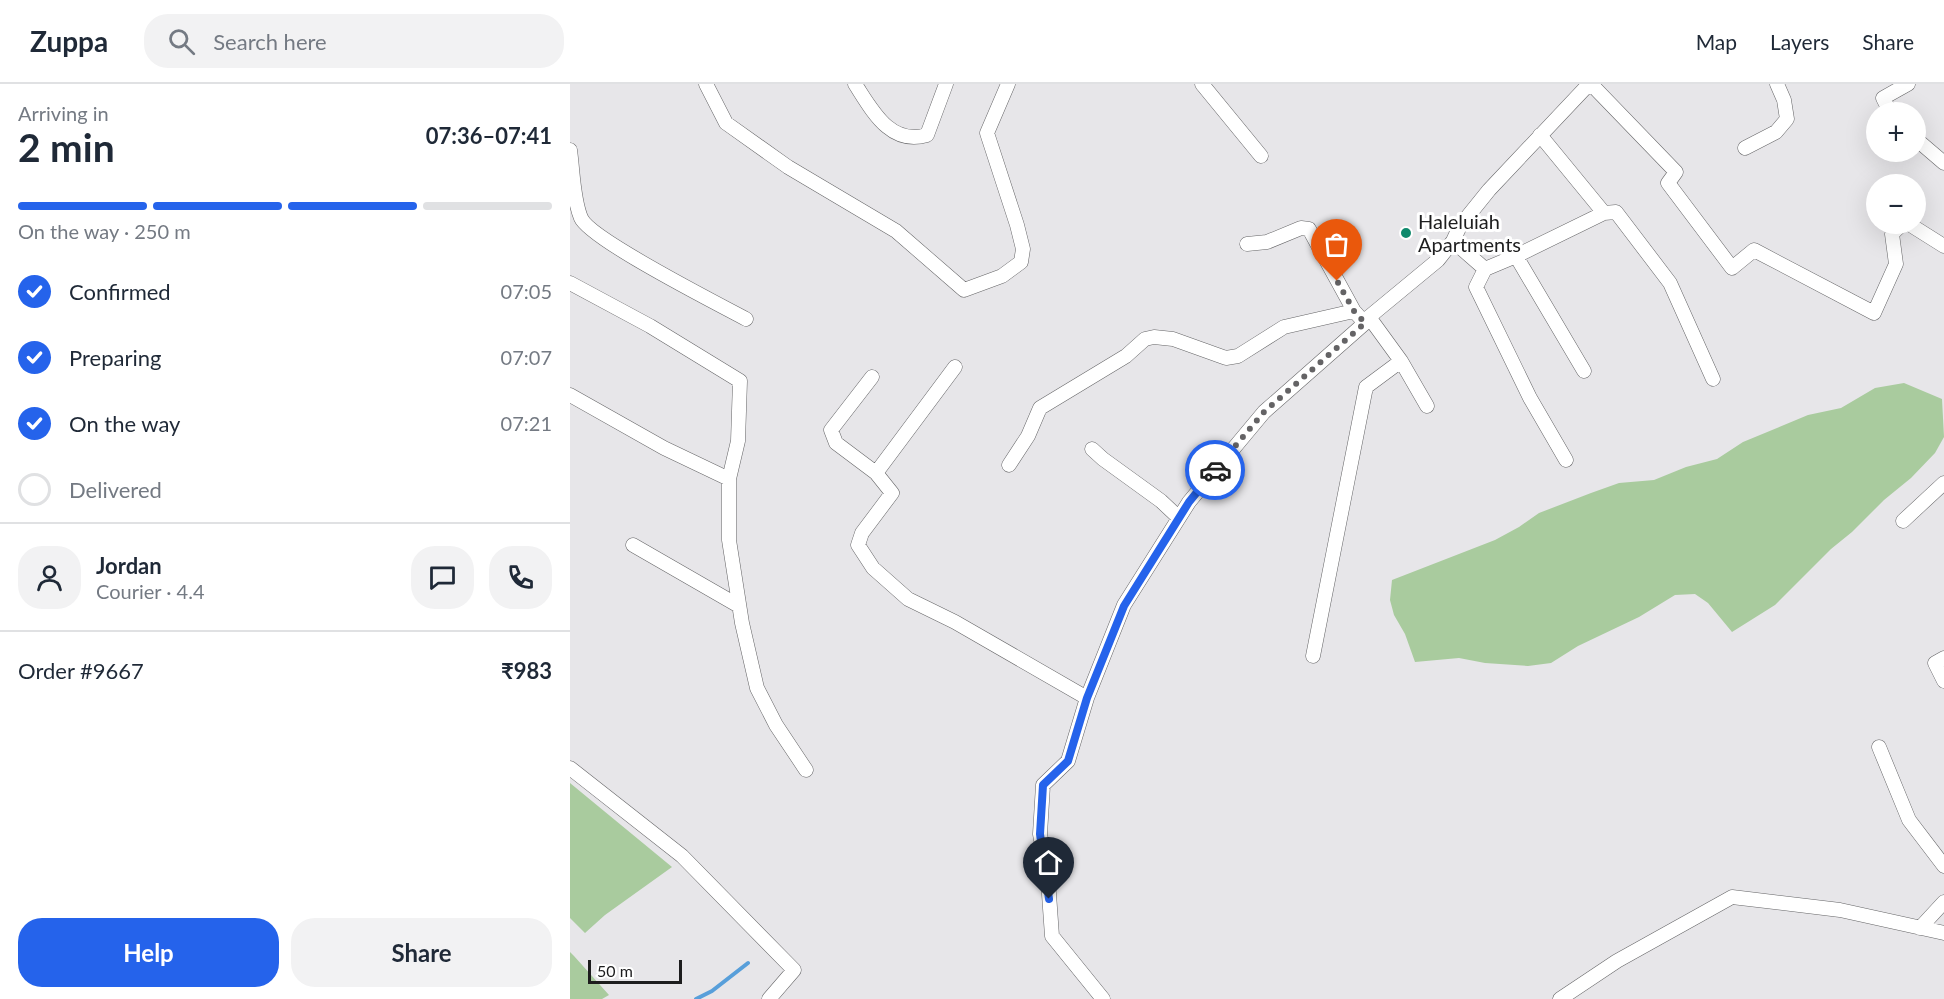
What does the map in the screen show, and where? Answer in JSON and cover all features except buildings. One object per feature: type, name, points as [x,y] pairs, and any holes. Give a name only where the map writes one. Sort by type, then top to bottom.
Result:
[{"type":"street","points":[[706,84],[726,123],[788,166],[896,231],[964,290],[1002,276],[1021,262],[1023,249],[1017,225],[987,133],[1008,84]]},
{"type":"street","points":[[855,84],[878,119],[897,133],[915,138],[927,135],[946,84]]},
{"type":"street","points":[[1202,84],[1261,156]]},
{"type":"street","points":[[1103,999],[1052,936],[1048,880],[1040,834],[1043,785],[1068,761],[1087,698],[1124,606],[1189,502],[1264,412],[1367,320],[1438,261],[1474,208],[1590,84],[1676,172],[1668,183],[1732,268],[1754,250],[1874,313],[1896,264],[1893,234]]},
{"type":"street","points":[[1745,148],[1776,132],[1787,119],[1784,100],[1777,84]]},
{"type":"street","points":[[1885,102],[1883,98],[1908,84]]},
{"type":"street","points":[[1540,135],[1604,213]]},
{"type":"street","points":[[1926,148],[1944,163]]},
{"type":"street","points":[[570,150],[575,192],[582,220],[597,235],[625,253],[746,319]]},
{"type":"street","points":[[1566,460],[1530,398],[1476,286],[1485,269],[1604,213],[1616,212],[1670,283],[1713,379]]},
{"type":"street","points":[[1247,244],[1267,242],[1300,228],[1309,230],[1354,311],[1367,320],[1401,361],[1427,406]]},
{"type":"street","points":[[1924,234],[1944,246]]},
{"type":"street","points":[[1453,241],[1485,269]]},
{"type":"street","points":[[1516,256],[1584,371]]},
{"type":"street","points":[[570,283],[650,326],[741,381],[738,441],[729,479],[729,540],[739,606],[757,688],[776,725],[806,770]]},
{"type":"street","points":[[1009,465],[1028,436],[1040,408],[1126,356],[1145,339],[1154,337],[1173,339],[1226,358],[1238,356],[1284,327],[1354,311]]},
{"type":"street","points":[[1313,656],[1366,387],[1401,361]]},
{"type":"street","points":[[876,473],[954,368]]},
{"type":"street","points":[[872,377],[831,430],[836,443],[876,473],[892,493],[862,533],[858,545],[873,568],[908,599],[955,622],[1087,698]]},
{"type":"street","points":[[570,395],[664,448],[729,479]]},
{"type":"street","points":[[1092,449],[1179,517]]},
{"type":"street","points":[[1903,521],[1944,483]]},
{"type":"street","points":[[633,545],[739,606]]},
{"type":"street","points":[[1944,658],[1935,663],[1944,681]]},
{"type":"street","points":[[1879,747],[1909,820],[1944,866]]},
{"type":"street","points":[[570,768],[682,856],[794,970],[769,999]]},
{"type":"street","points":[[1560,999],[1617,961],[1732,897],[1840,910],[1944,933]]},
{"type":"street","points":[[1920,928],[1944,902]]},
{"type":"green space","points":[[1904,383],[1942,399],[1944,437],[1935,453],[1911,478],[1831,549],[1775,605],[1732,632],[1708,603],[1695,594],[1675,595],[1639,617],[1578,646],[1551,663],[1528,666],[1485,663],[1459,658],[1415,662],[1405,634],[1394,615],[1390,600],[1392,580],[1495,540],[1539,513],[1619,483],[1654,480],[1686,467],[1717,459],[1743,442],[1808,415],[1841,408],[1875,388]]},
{"type":"green space","points":[[570,783],[672,867],[605,915],[585,933],[570,918]]},
{"type":"green space","points":[[570,952],[609,995],[602,999],[570,999]]},
{"type":"waterway","points":[[696,999],[712,991],[748,963]]},
{"type":"way so far","points":[[1215,470],[1264,412],[1365,323],[1354,311],[1337,281]]},
{"type":"place","name":"Haleluiah Apartments","points":[[1406,233]]},
{"type":"route","points":[[1049,899],[1040,834],[1043,785],[1068,761],[1087,698],[1124,606],[1189,502],[1215,470]]}]
